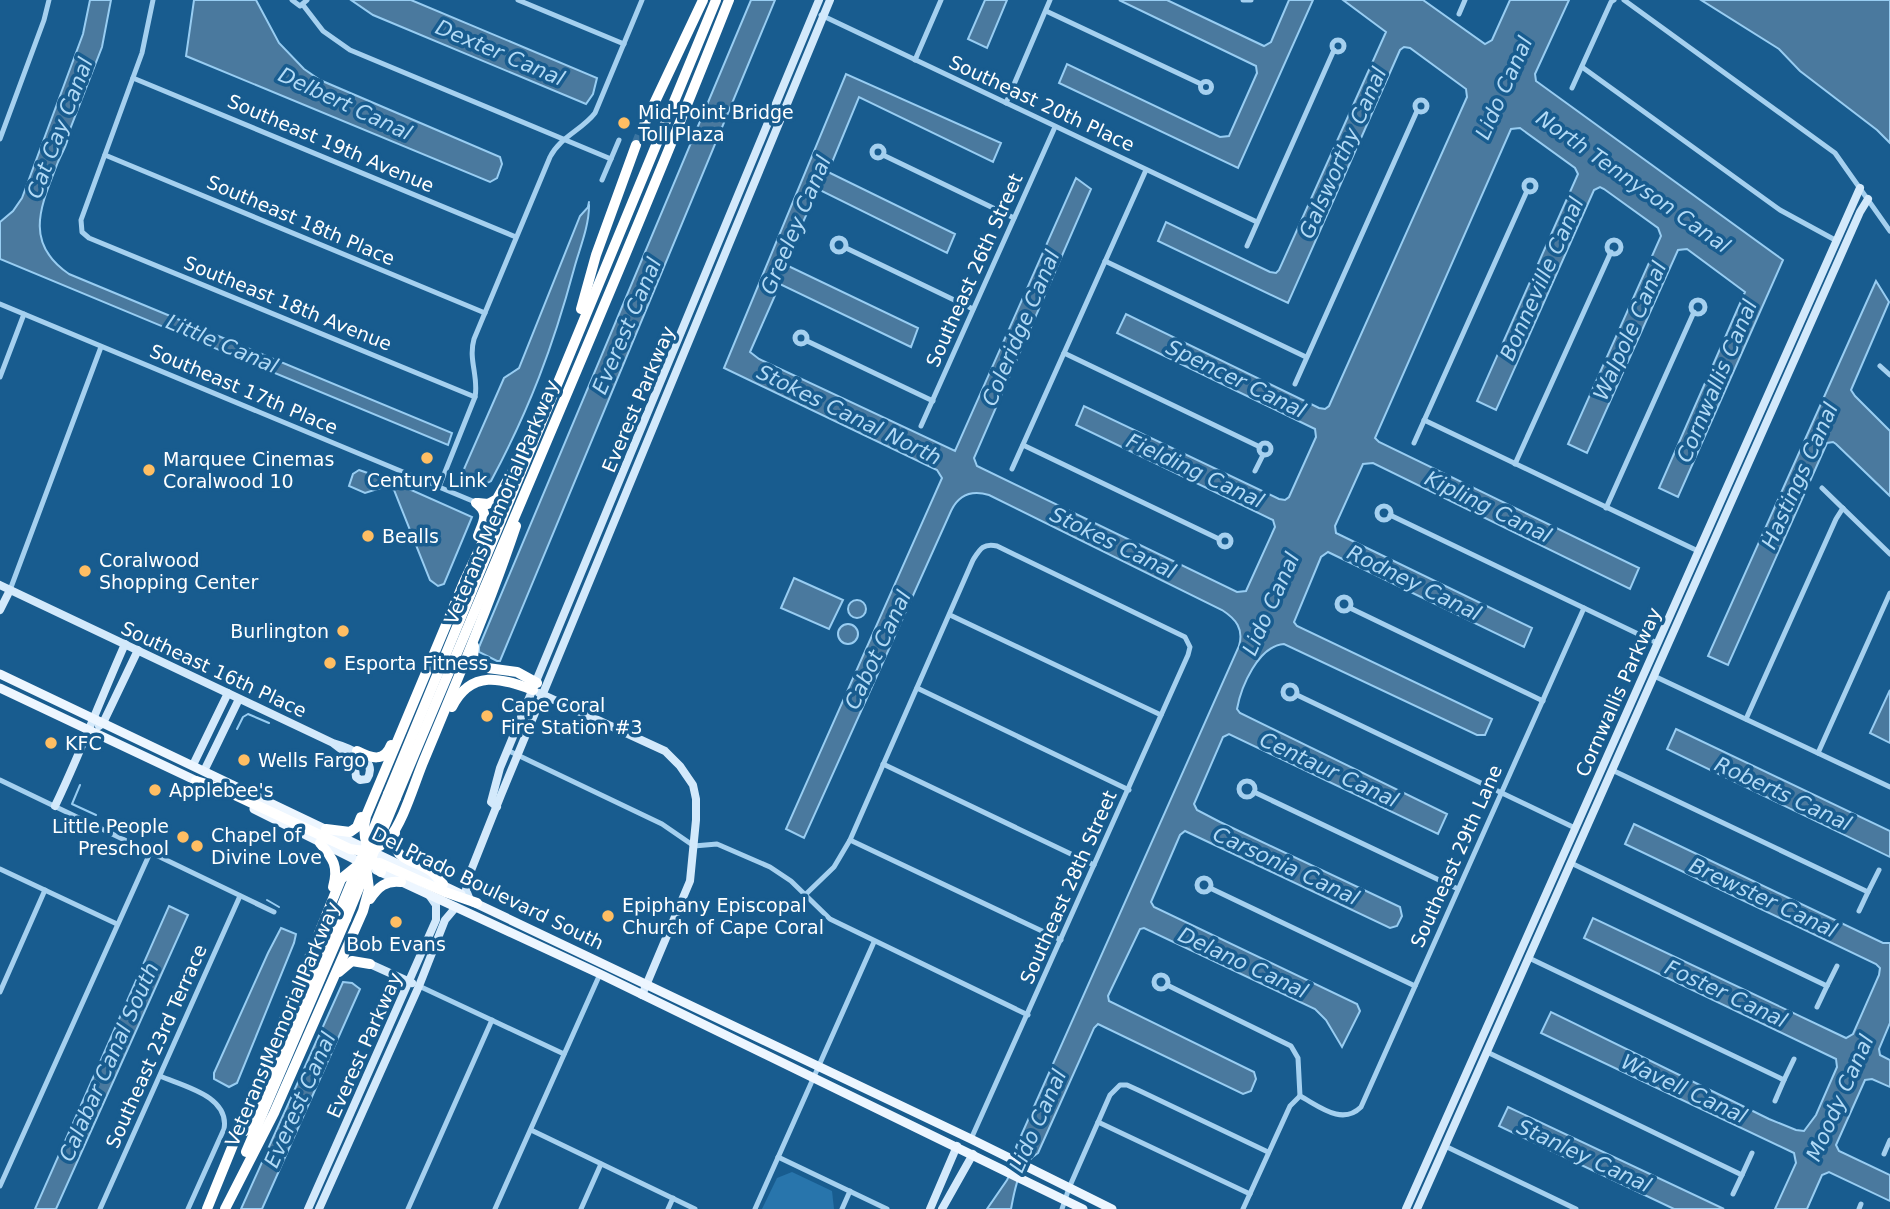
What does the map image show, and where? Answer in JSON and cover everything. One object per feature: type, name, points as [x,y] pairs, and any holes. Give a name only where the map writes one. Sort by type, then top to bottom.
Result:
[{"type":"highway","points":[[644,125],[704,0]]},
{"type":"highway","name":"Veterans Memorial Parkway","points":[[223,1209],[347,919],[387,795],[716,0]]},
{"type":"highway","name":"Veterans Memorial Parkway","points":[[387,795],[541,454],[632,241],[729,0]]},
{"type":"highway","name":"Veterans Memorial Parkway","points":[[561,371],[596,256],[636,145]]},
{"type":"highway","points":[[476,503],[488,504],[497,499],[540,422]]},
{"type":"highway","points":[[326,829],[343,832],[355,829],[376,781],[389,761],[436,647],[527,447]]},
{"type":"highway","points":[[538,689],[517,672],[484,668],[475,662],[472,654],[541,454]]},
{"type":"highway","points":[[436,647],[452,598],[486,515],[484,509],[476,503]]},
{"type":"highway","points":[[196,781],[222,789],[344,847],[364,848],[386,841],[404,809],[489,599]]},
{"type":"highway","points":[[409,797],[419,783],[452,705],[464,690],[475,683],[492,679],[538,689]]},
{"type":"highway","points":[[358,751],[374,758],[386,754],[404,714],[418,693]]},
{"type":"highway","points":[[363,911],[369,889],[364,826],[387,795],[389,761]]},
{"type":"highway","points":[[387,795],[373,808],[380,816],[393,819],[404,809]]},
{"type":"highway","points":[[396,827],[393,842],[399,854],[432,872],[443,884]]},
{"type":"highway","points":[[320,843],[333,859],[337,873],[324,918]]},
{"type":"highway","points":[[367,864],[381,872]]},
{"type":"highway","points":[[208,1209],[341,879],[352,869],[367,864],[384,864],[473,902]]},
{"type":"highway","points":[[347,919],[363,911],[381,886],[391,881],[401,882]]},
{"type":"highway","points":[[324,918],[339,894],[345,892],[353,894],[359,901],[347,919]]},
{"type":"highway","points":[[347,919],[353,934],[355,953],[370,964]]},
{"type":"highway","name":"Veterans Memorial Parkway","points":[[208,1209],[283,1046],[347,919]]},
{"type":"highway","points":[[223,1209],[274,1113],[353,934]]},
{"type":"highway","points":[[333,980],[349,962],[370,964]]},
{"type":"main road","name":"Del Prado Boulevard South","points":[[0,674],[443,884],[473,902],[1112,1209]]},
{"type":"main road","name":"Del Prado Boulevard South","points":[[0,688],[367,864]]},
{"type":"main road","name":"Del Prado Boulevard South","points":[[381,872],[957,1146],[1026,1181],[1064,1205],[1083,1209]]},
{"type":"main road","points":[[917,1127],[930,1128],[954,1139],[971,1139]]},
{"type":"main road","points":[[957,1146],[975,1149],[995,1157],[1009,1158]]},
{"type":"street","points":[[0,139],[49,0]]},
{"type":"street","points":[[105,155],[147,34],[153,0]]},
{"type":"street","points":[[292,0],[297,5],[305,2],[323,31],[350,50],[611,159]]},
{"type":"street","points":[[518,0],[624,44]]},
{"type":"street","points":[[439,487],[475,397],[477,384],[472,348],[516,237],[552,152],[595,113],[642,0]]},
{"type":"street","name":"Everest Parkway","points":[[497,807],[491,802],[507,750],[538,689],[635,458],[729,231],[820,0]]},
{"type":"street","name":"Everest Parkway","points":[[729,231],[830,0]]},
{"type":"street","points":[[915,60],[941,0]]},
{"type":"street","points":[[1006,103],[1050,0]]},
{"type":"street","points":[[1243,0],[1251,0]]},
{"type":"street","points":[[1459,14],[1465,0]]},
{"type":"street","points":[[1572,88],[1614,0]]},
{"type":"street","points":[[1623,0],[1825,144],[1845,163],[1890,231]]},
{"type":"street","points":[[1046,11],[1201,84]]},
{"type":"street","name":"Southeast 20th Place","points":[[815,12],[1257,222]]},
{"type":"street","points":[[1247,246],[1334,50]]},
{"type":"street","points":[[1581,66],[1780,210],[1837,241]]},
{"type":"street","name":"Southeast 19th Avenue","points":[[133,78],[516,237]]},
{"type":"street","points":[[1295,384],[1418,111]]},
{"type":"street","name":"Southeast 26th Street","points":[[921,426],[1055,127]]},
{"type":"street","points":[[602,180],[619,140]]},
{"type":"street","name":"Southeast 18th Avenue","points":[[105,155],[80,223],[82,232],[89,238],[475,397]]},
{"type":"street","name":"Southeast 18th Place","points":[[105,155],[485,313]]},
{"type":"street","points":[[883,155],[1014,218]]},
{"type":"street","points":[[1012,469],[1146,170]]},
{"type":"street","name":"Cornwallis Parkway","points":[[1482,1050],[1529,958],[1585,832],[1657,643],[1860,188]]},
{"type":"street","points":[[1414,443],[1527,191]]},
{"type":"street","name":"Cornwallis Parkway","points":[[1406,1209],[1440,1144],[1482,1050],[1575,828],[1654,676],[1868,199]]},
{"type":"street","points":[[846,248],[973,309]]},
{"type":"street","points":[[1515,464],[1611,252]]},
{"type":"street","points":[[1105,261],[1306,358]]},
{"type":"street","name":"Southeast 17th Place","points":[[0,304],[476,503]]},
{"type":"street","points":[[1606,508],[1694,312]]},
{"type":"street","points":[[0,377],[23,314]]},
{"type":"street","points":[[807,341],[933,401]]},
{"type":"street","points":[[0,610],[10,590],[101,347]]},
{"type":"street","points":[[1064,353],[1259,447],[1263,455]]},
{"type":"street","points":[[1880,366],[1890,375]]},
{"type":"street","points":[[1762,408],[1771,412]]},
{"type":"street","points":[[1424,420],[1707,555]]},
{"type":"street","points":[[1255,471],[1263,455],[1270,453],[1271,447],[1265,443],[1259,447]]},
{"type":"street","points":[[1023,445],[1219,539]]},
{"type":"street","points":[[1822,488],[1890,554]]},
{"type":"street","points":[[1746,719],[1843,508]]},
{"type":"street","points":[[1390,515],[1667,647]]},
{"type":"street","name":"Southeast 28th Street","points":[[950,615],[973,560],[982,547],[988,544],[1185,636],[1190,647],[1129,790],[971,1139]]},
{"type":"street","name":"Southeast 16th Place","points":[[0,585],[333,743],[351,755],[355,762],[354,774],[358,779],[364,780],[370,774],[370,768],[358,751]]},
{"type":"street","points":[[1818,753],[1890,593]]},
{"type":"street","points":[[1350,608],[1543,701]]},
{"type":"street","name":"Southeast 29th Lane","points":[[1300,1096],[1341,1116],[1354,1114],[1364,1101],[1584,608]]},
{"type":"street","points":[[805,895],[834,867],[850,839],[950,615],[1161,715]]},
{"type":"street","points":[[55,806],[90,731],[92,718],[125,644]]},
{"type":"street","points":[[90,731],[103,723],[138,650]]},
{"type":"street","points":[[1645,672],[1890,788]]},
{"type":"street","points":[[917,688],[1129,790]]},
{"type":"street","points":[[538,689],[665,751],[685,771],[695,792],[697,807],[690,881],[642,995]]},
{"type":"street","name":"Everest Parkway","points":[[473,902],[466,890],[468,878],[517,755],[538,689]]},
{"type":"street","points":[[193,765],[228,693]]},
{"type":"street","points":[[1297,695],[1585,832]]},
{"type":"street","points":[[204,771],[239,699]]},
{"type":"street","points":[[333,743],[358,751]]},
{"type":"street","points":[[507,750],[662,824],[694,846],[724,845],[778,872],[830,919],[1028,1015]]},
{"type":"street","points":[[883,764],[1094,865]]},
{"type":"street","points":[[1608,767],[1868,892]]},
{"type":"street","points":[[0,780],[274,912]]},
{"type":"street","points":[[1254,792],[1458,889]]},
{"type":"street","points":[[850,839],[1061,940]]},
{"type":"street","points":[[0,1186],[149,853]]},
{"type":"street","points":[[1562,859],[1828,986]]},
{"type":"street","points":[[0,869],[117,924]]},
{"type":"street","points":[[1859,911],[1879,870]]},
{"type":"street","points":[[1210,888],[1415,986]]},
{"type":"street","points":[[0,992],[45,890]]},
{"type":"street","name":"Everest Parkway","points":[[414,984],[437,916],[436,905],[428,895]]},
{"type":"street","name":"Southeast 23rd Terrace","points":[[100,1209],[240,896]]},
{"type":"street","name":"Everest Parkway","points":[[308,1209],[331,1170],[414,984],[446,920],[456,907]]},
{"type":"street","points":[[755,1209],[874,942]]},
{"type":"street","points":[[1520,954],[1784,1080]]},
{"type":"street","points":[[370,964],[564,1054]]},
{"type":"street","points":[[1817,1007],[1837,966]]},
{"type":"street","points":[[495,1209],[600,974]]},
{"type":"street","points":[[1167,985],[1291,1046],[1298,1058],[1300,1096],[1290,1106],[1243,1209]]},
{"type":"street","points":[[408,1209],[492,1020]]},
{"type":"street","points":[[1482,1050],[1742,1175]]},
{"type":"street","points":[[1775,1101],[1794,1059]]},
{"type":"street","points":[[160,1076],[213,1100],[225,1116],[224,1129],[188,1209]]},
{"type":"street","points":[[1064,1205],[1110,1095],[1120,1086],[1127,1085],[1268,1152]]},
{"type":"street","points":[[1098,1122],[1250,1194]]},
{"type":"street","points":[[530,1130],[695,1209]]},
{"type":"street","points":[[1884,1154],[1890,1140]]},
{"type":"street","points":[[1440,1144],[1576,1209]]},
{"type":"street","name":"Cornwallis Parkway","points":[[1417,1209],[1440,1144]]},
{"type":"street","points":[[930,1209],[957,1146]]},
{"type":"street","points":[[1733,1194],[1752,1153]]},
{"type":"street","points":[[942,1209],[973,1154]]},
{"type":"street","points":[[778,1157],[887,1209]]},
{"type":"street","points":[[581,1209],[601,1164]]},
{"type":"street","name":"Everest Parkway","points":[[319,1209],[331,1170]]},
{"type":"street","points":[[842,1209],[850,1191]]},
{"type":"street","points":[[668,1209],[673,1198]]},
{"type":"shaded area","points":[[792,1172],[832,1191],[834,1209],[762,1209],[777,1178]]},
{"type":"water","points":[[90,0],[111,0],[102,47],[42,207],[41,236],[45,249],[54,262],[69,274],[452,433],[448,445],[0,259],[0,222],[13,211],[22,198],[83,34]]},
{"type":"water","name":"Delbert Canal","points":[[194,0],[256,0],[279,43],[304,69],[320,80],[500,157],[502,164],[497,178],[490,182],[186,56]]},
{"type":"water","name":"Dexter Canal","points":[[351,0],[411,0],[597,78],[593,94],[586,104],[373,15]]},
{"type":"water","name":"Everest Canal","points":[[751,0],[775,0],[500,661],[497,661],[479,652],[479,647]]},
{"type":"water","points":[[985,0],[1007,0],[987,48],[968,39]]},
{"type":"water","points":[[1119,0],[1167,0],[1264,46],[1271,42],[1289,0],[1313,0],[1238,168],[1059,83],[1067,64],[1220,137],[1229,136],[1257,73],[1256,66]]},
{"type":"water","points":[[1343,0],[1423,0],[1485,44],[1492,40],[1510,0],[1569,0],[1535,74],[1536,81],[1783,260],[1678,497],[1659,488],[1745,292],[1687,249],[1678,250],[1587,453],[1568,444],[1661,236],[1658,228],[1600,187],[1594,190],[1496,410],[1477,401],[1578,174],[1575,168],[1520,128],[1511,129],[1375,438],[1639,568],[1630,589],[1373,463],[1363,464],[1335,526],[1336,533],[1532,628],[1524,647],[1328,552],[1321,557],[1294,622],[1297,626],[1492,719],[1485,735],[1477,735],[1284,644],[1266,652],[1252,669],[1237,709],[1240,713],[1447,814],[1438,834],[1229,734],[1223,737],[1194,804],[1197,810],[1220,822],[1400,907],[1402,916],[1397,926],[1390,928],[1185,831],[1180,835],[1151,902],[1154,907],[1357,1004],[1360,1011],[1342,1047],[1326,1020],[1315,1009],[1144,928],[1140,929],[1108,996],[1109,1001],[1254,1072],[1256,1079],[1251,1091],[1243,1094],[1098,1024],[1038,1153],[1022,1171],[1011,1209],[987,1209],[1019,1157],[1016,1147],[1239,646],[1240,630],[1235,621],[1222,610],[989,495],[977,493],[962,497],[951,511],[804,838],[786,829],[942,478],[937,470],[724,368],[846,74],[1001,143],[993,162],[859,97],[828,172],[955,234],[947,253],[818,189],[784,264],[918,328],[911,347],[780,284],[750,352],[759,359],[955,451],[1076,178],[1091,189],[974,458],[977,466],[1237,592],[1246,591],[1275,527],[1273,520],[1076,425],[1084,406],[1279,499],[1285,500],[1289,497],[1316,437],[1315,429],[1117,333],[1126,314],[1319,408],[1325,409],[1329,406],[1467,97],[1466,89],[1410,48],[1404,47],[1400,50],[1288,303],[1158,241],[1166,222],[1270,272],[1276,273],[1279,270],[1386,32]]},
{"type":"water","points":[[1701,0],[1890,0],[1890,143],[1800,71],[1779,49]]},
{"type":"water","points":[[589,206],[586,230],[549,352],[517,429],[491,481],[484,485],[472,481],[466,476],[464,469],[504,378],[519,368],[580,216]]},
{"type":"water","name":"Hastings Canal","points":[[1876,281],[1889,302],[1851,390],[1890,431],[1890,496],[1836,444],[1827,443],[1728,665],[1708,656]]},
{"type":"water","points":[[359,470],[391,481],[472,517],[444,584],[438,586],[430,580],[394,490],[387,486],[365,493],[349,486],[353,474]]},
{"type":"water","points":[[794,578],[843,600],[829,629],[781,608]]},
{"type":"water","points":[[857,600],[865,605],[866,609],[861,617],[857,618],[849,613],[848,609],[853,601]]},
{"type":"water","points":[[848,624],[855,627],[858,634],[855,641],[848,644],[841,641],[838,634],[841,627]]},
{"type":"water","points":[[1890,690],[1890,743],[1870,733]]},
{"type":"water","name":"Roberts Canal","points":[[1676,729],[1890,831],[1890,857],[1667,749]]},
{"type":"water","points":[[1634,824],[1883,943],[1890,943],[1890,1023],[1879,1049],[1880,1055],[1890,1060],[1890,1087],[1872,1079],[1865,1080],[1836,1145],[1839,1151],[1890,1175],[1890,1201],[1829,1172],[1822,1175],[1807,1209],[1775,1209],[1796,1163],[1794,1153],[1541,1033],[1551,1012],[1796,1130],[1804,1131],[1816,1115],[1837,1067],[1836,1059],[1584,938],[1593,918],[1846,1038],[1853,1034],[1879,975],[1880,968],[1876,964],[1625,844]]},
{"type":"water","name":"Calabar Canal South","points":[[169,906],[188,915],[56,1209],[35,1209]]},
{"type":"water","points":[[281,928],[296,934],[294,943],[237,1083],[229,1087],[214,1079],[214,1073]]},
{"type":"water","name":"Everest Canal","points":[[343,982],[352,983],[360,989],[262,1209],[241,1209]]},
{"type":"water","name":"Stanley Canal","points":[[1508,1107],[1724,1209],[1674,1209],[1499,1126]]},
{"type":"waterway","points":[[588,207],[589,202]]},
{"type":"waterway","points":[[237,729],[243,717],[248,714],[269,723]]},
{"type":"waterway","points":[[80,785],[72,804],[96,815]]},
{"type":"waterway","points":[[267,900],[279,907]]},
{"type":"tunnel","points":[[636,145],[644,125]]},
{"type":"place","name":"Mid-Point Bridge Toll Plaza","points":[[624,123]]},
{"type":"place","name":"Century Link","points":[[427,458]]},
{"type":"place","name":"Marquee Cinemas Coralwood 10","points":[[149,470]]},
{"type":"place","name":"Bealls","points":[[368,536]]},
{"type":"place","name":"Coralwood Shopping Center","points":[[85,571]]},
{"type":"place","name":"Burlington","points":[[343,631]]},
{"type":"place","name":"Esporta Fitness","points":[[330,663]]},
{"type":"place","name":"Cape Coral Fire Station #3","points":[[487,716]]},
{"type":"place","name":"KFC","points":[[51,743]]},
{"type":"place","name":"Wells Fargo","points":[[244,760]]},
{"type":"place","name":"Applebee's","points":[[155,790]]},
{"type":"place","name":"Little People Preschool","points":[[183,837]]},
{"type":"place","name":"Chapel of Divine Love","points":[[197,846]]},
{"type":"place","name":"Epiphany Episcopal Church of Cape Coral","points":[[608,916]]},
{"type":"place","name":"Bob Evans","points":[[396,922]]},
{"type":"water label","name":"Lido Canal","points":[[1504,88]]},
{"type":"water label","name":"Cat Cay Canal","points":[[60,128]]},
{"type":"water label","name":"Galsworthy Canal","points":[[1343,153]]},
{"type":"water label","name":"North Tennyson Canal","points":[[1633,182]]},
{"type":"water label","name":"Greeley Canal","points":[[796,225]]},
{"type":"water label","name":"Bonneville Canal","points":[[1542,279]]},
{"type":"water label","name":"Coleridge Canal","points":[[1021,328]]},
{"type":"water label","name":"Walpole Canal","points":[[1630,331]]},
{"type":"water label","name":"Little Canal","points":[[222,344]]},
{"type":"water label","name":"Spencer Canal","points":[[1236,379]]},
{"type":"water label","name":"Cornwallis Canal","points":[[1717,381]]},
{"type":"water label","name":"Stokes Canal North","points":[[849,415]]},
{"type":"water label","name":"Fielding Canal","points":[[1195,471]]},
{"type":"water label","name":"Kipling Canal","points":[[1488,507]]},
{"type":"water label","name":"Stokes Canal","points":[[1113,543]]},
{"type":"water label","name":"Rodney Canal","points":[[1414,583]]},
{"type":"water label","name":"Lido Canal","points":[[1271,604]]},
{"type":"water label","name":"Cabot Canal","points":[[878,650]]},
{"type":"water label","name":"Centaur Canal","points":[[1329,770]]},
{"type":"water label","name":"Carsonia Canal","points":[[1286,866]]},
{"type":"water label","name":"Brewster Canal","points":[[1763,898]]},
{"type":"water label","name":"Delano Canal","points":[[1243,963]]},
{"type":"water label","name":"Foster Canal","points":[[1726,994]]},
{"type":"water label","name":"Wavell Canal","points":[[1684,1089]]},
{"type":"water label","name":"Moody Canal","points":[[1840,1098]]},
{"type":"water label","name":"Lido Canal","points":[[1038,1121]]}]
